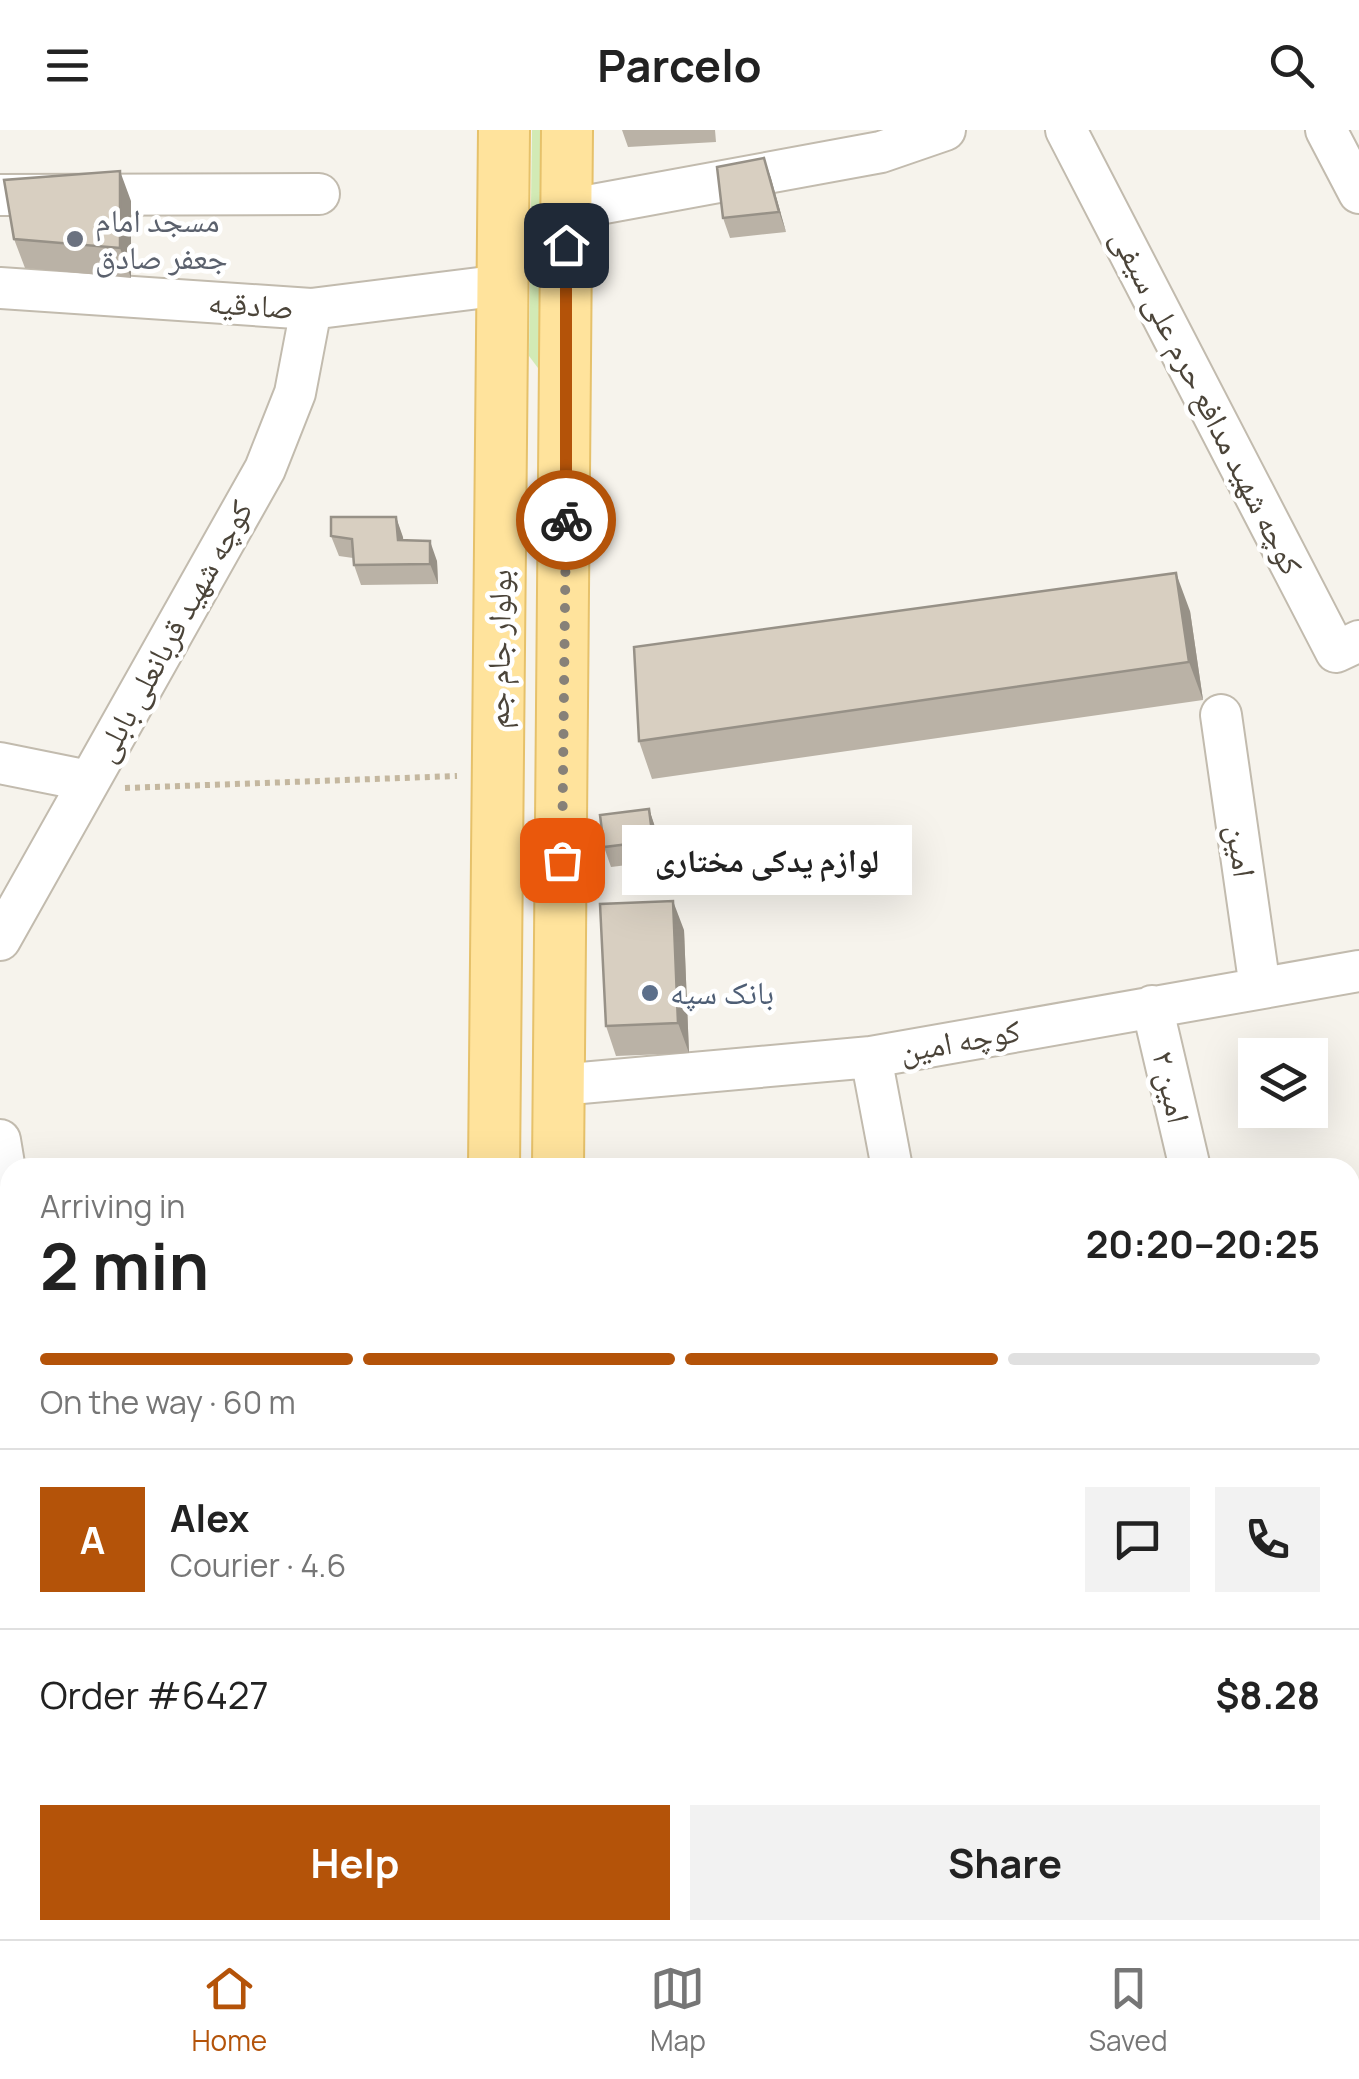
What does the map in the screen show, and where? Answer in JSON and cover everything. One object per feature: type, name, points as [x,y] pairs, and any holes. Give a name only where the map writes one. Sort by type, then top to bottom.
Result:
[{"type":"main road","name":"بولوار جام جم","points":[[494,1158],[504,130]]},
{"type":"main road","name":"بولوار جام جم","points":[[558,1158],[567,130]]},
{"type":"main road","points":[[502,429],[567,428]]},
{"type":"street","points":[[566,210],[881,152],[945,130]]},
{"type":"street","name":"کوچه شهید مدافع حرم علی سیفی","points":[[1066,130],[1336,652],[1359,640]]},
{"type":"street","points":[[1326,130],[1359,193]]},
{"type":"street","points":[[1347,130],[1359,134]]},
{"type":"street","points":[[0,194],[319,194]]},
{"type":"street","name":"صادقیه","points":[[0,288],[311,309],[503,285]]},
{"type":"street","name":"کوچه شهید قربانعلی بابلی","points":[[0,940],[264,468],[295,393],[311,309]]},
{"type":"street","name":"امین","points":[[1221,715],[1260,988]]},
{"type":"street","points":[[0,763],[88,785]]},
{"type":"street","name":"کوچه امین","points":[[559,1085],[871,1057],[1359,971]]},
{"type":"street","name":"امین ۲","points":[[1152,1006],[1188,1158]]},
{"type":"street","points":[[871,1057],[890,1158]]},
{"type":"path","points":[[88,785],[498,775]]},
{"type":"green space","points":[[532,130],[548,130],[542,366],[538,368],[529,356]]},
{"type":"building","points":[[764,158],[779,212],[723,218],[717,167]]},
{"type":"building","points":[[120,171],[120,248],[14,239],[4,180]]},
{"type":"building","points":[[331,517],[396,517],[398,540],[430,541],[430,564],[354,565],[352,539],[331,536]]},
{"type":"building","points":[[1176,573],[1189,662],[639,741],[634,647]]},
{"type":"building","points":[[649,809],[653,841],[604,847],[600,815]]},
{"type":"building","name":"بانک سپه","points":[[673,901],[678,1023],[606,1026],[600,904]]},
{"type":"way so far","points":[[562,860],[566,520]]},
{"type":"place","name":"مسجد امام جعفر صادق","points":[[75,239]]},
{"type":"place","name":"لوازم یدکی مختاری","points":[[562,860]]},
{"type":"place","name":"بانک سپه","points":[[650,993]]},
{"type":"route","points":[[566,245],[566,520]]}]
